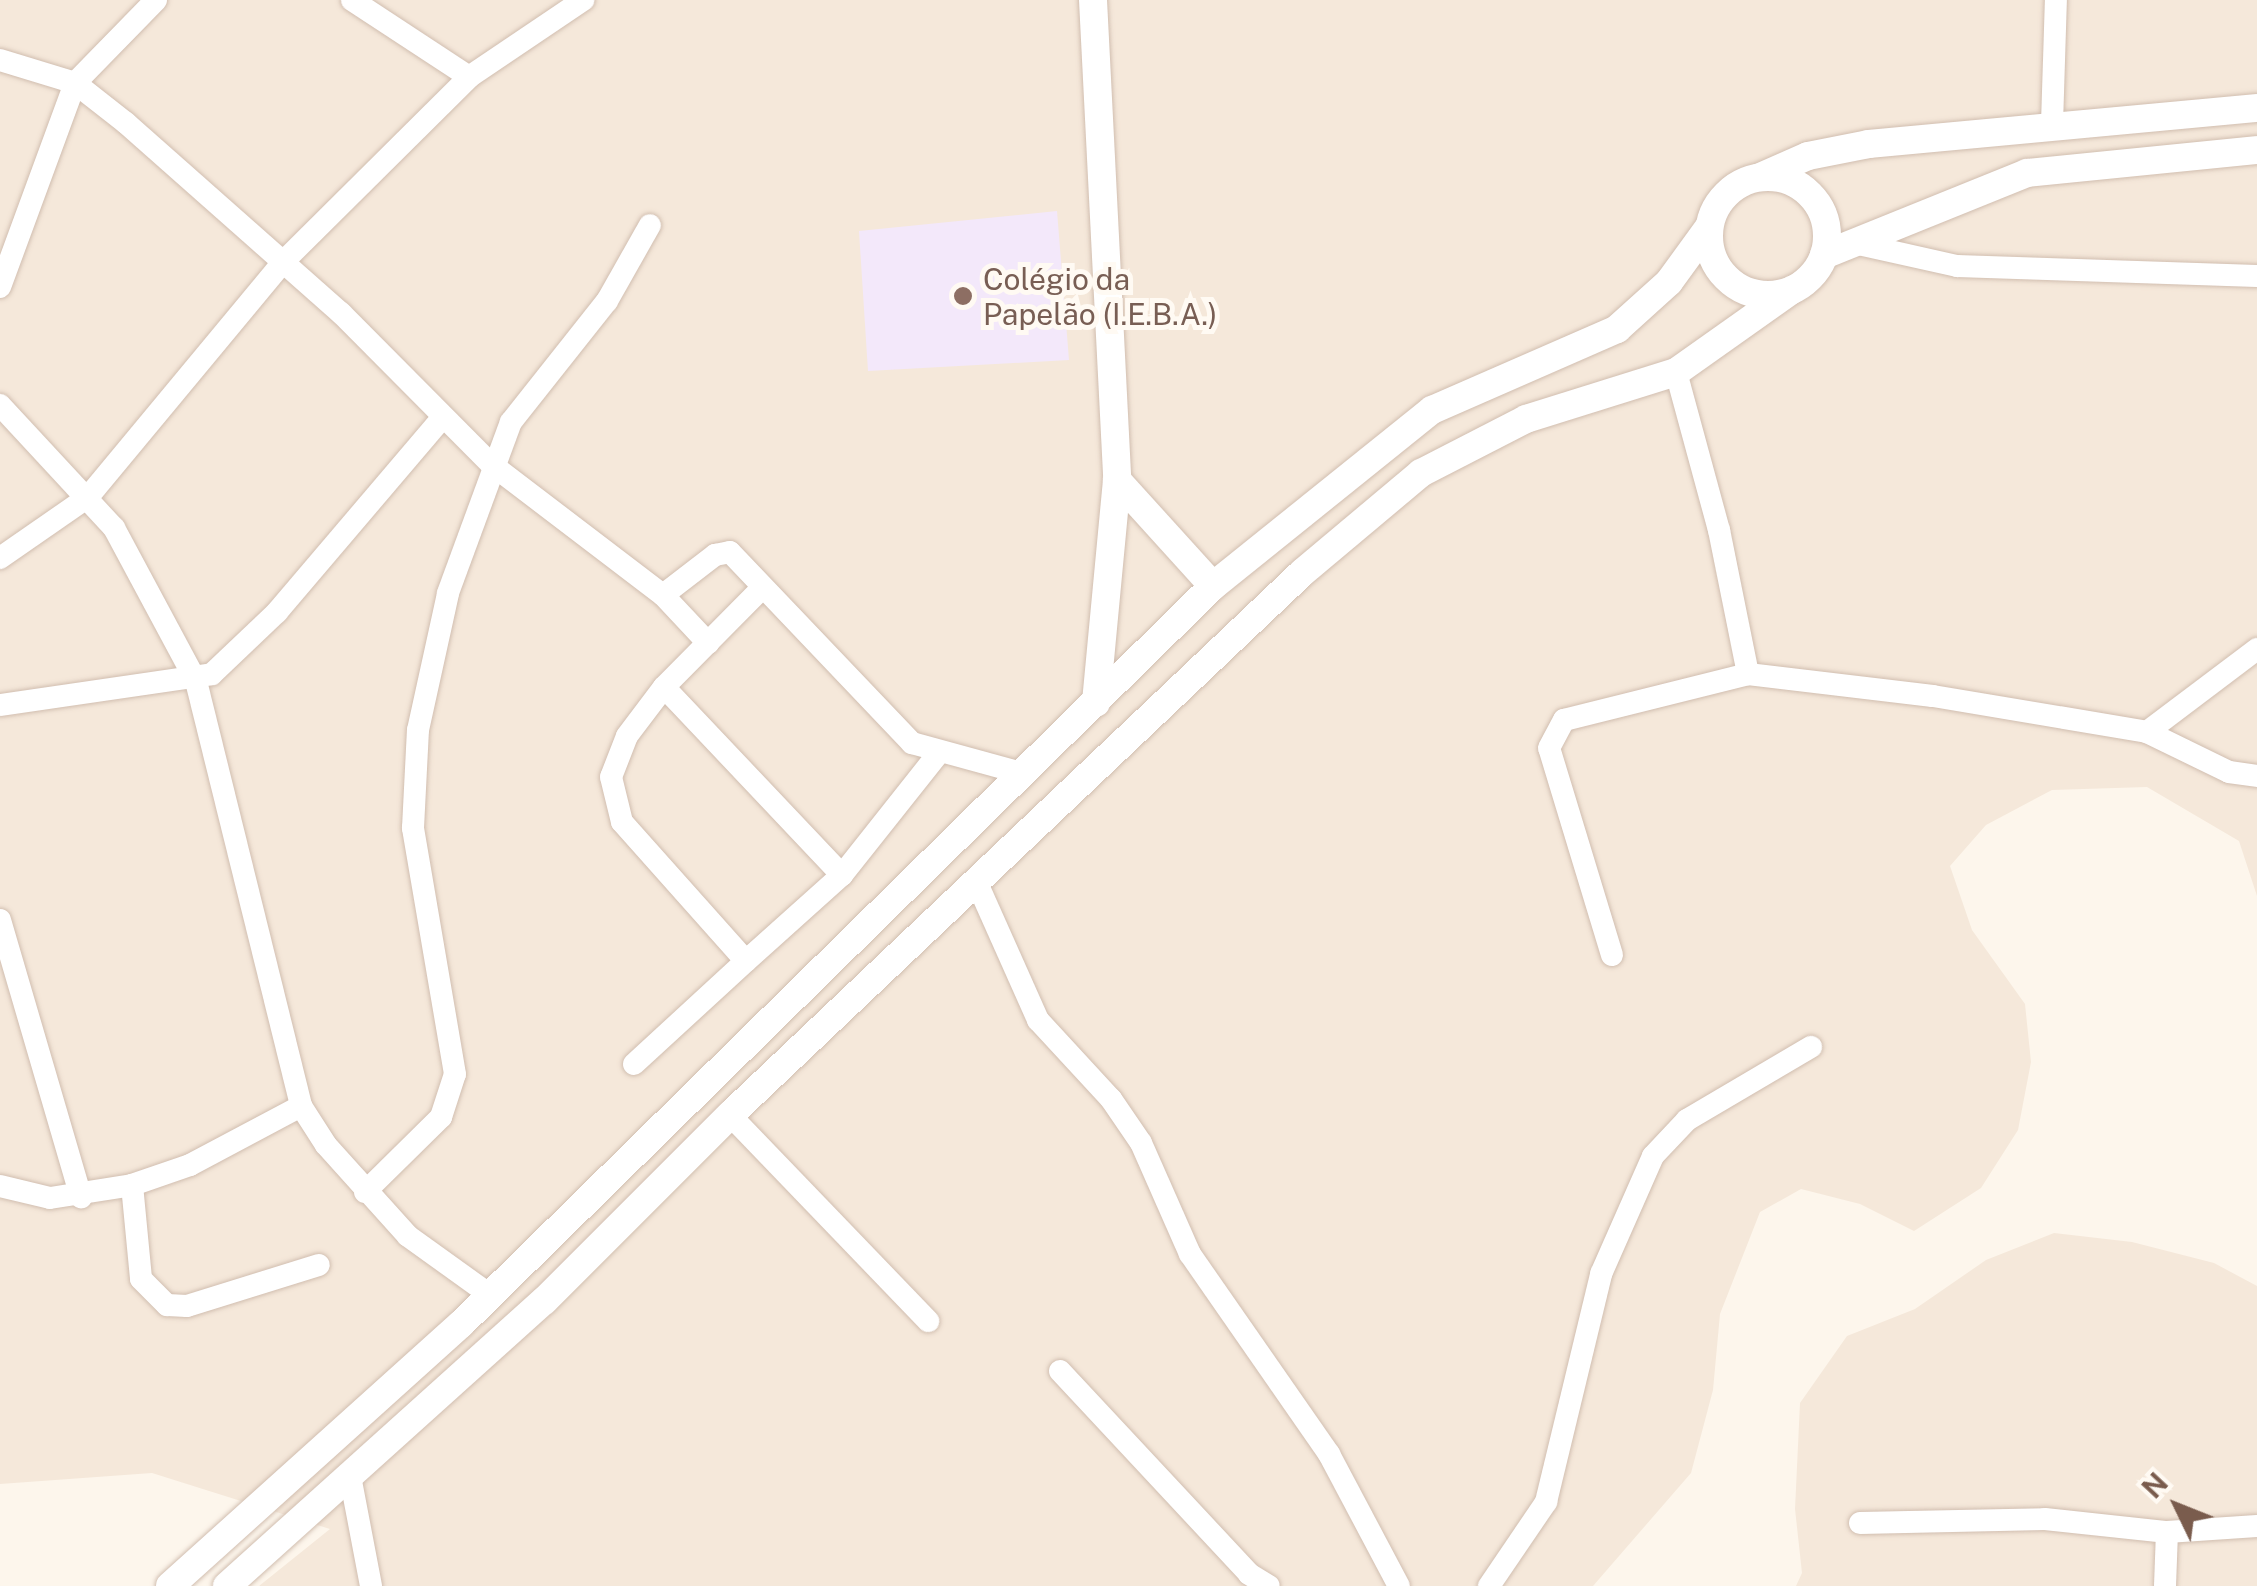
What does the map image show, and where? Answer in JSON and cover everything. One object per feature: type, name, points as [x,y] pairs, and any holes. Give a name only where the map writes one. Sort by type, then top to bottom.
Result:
[{"type":"street","points":[[0,287],[75,83],[156,0]]},
{"type":"street","points":[[352,0],[469,76]]},
{"type":"street","points":[[0,558],[88,497],[284,261],[469,76],[583,0]]},
{"type":"street","points":[[1093,0],[1117,480],[1096,703]]},
{"type":"street","points":[[2052,124],[2056,0]]},
{"type":"street","points":[[0,60],[75,83],[284,261],[491,464],[663,596],[708,643]]},
{"type":"street","points":[[170,1586],[490,1295],[1213,586],[1432,410],[1617,329],[1669,282],[1709,228],[1726,194],[1843,148],[2052,124],[2257,108]]},
{"type":"street","points":[[1824,255],[2027,173],[2257,150]]},
{"type":"street","points":[[228,1586],[351,1481],[1302,572],[1421,473],[1526,419],[1676,372],[1812,276],[1824,255],[1825,219],[1814,198],[1795,183],[1760,178]]},
{"type":"street","points":[[366,1192],[441,1117],[455,1074],[413,828],[418,730],[448,592],[491,464],[511,422],[607,301],[650,224]]},
{"type":"street","points":[[1709,228],[1713,258],[1732,284],[1761,295],[1792,290]]},
{"type":"street","points":[[1854,243],[1957,266],[2257,276]]},
{"type":"street","points":[[1676,372],[1720,530],[1748,674]]},
{"type":"street","points":[[0,405],[114,528],[196,681],[301,1106],[366,1192],[408,1236],[490,1295]]},
{"type":"street","points":[[0,705],[196,681],[239,654],[443,417]]},
{"type":"street","points":[[1117,480],[1213,586]]},
{"type":"street","points":[[663,596],[721,552],[740,560],[762,588],[912,743],[938,754],[1025,774]]},
{"type":"street","points":[[746,960],[622,822],[614,799],[618,754],[664,687],[762,588]]},
{"type":"street","points":[[2147,732],[2257,648]]},
{"type":"street","points":[[1612,955],[1549,748],[1552,732],[1564,720],[1748,674],[1932,696],[2147,732],[2228,772],[2257,776]]},
{"type":"street","points":[[664,687],[842,875]]},
{"type":"street","points":[[634,1064],[842,875],[938,754]]},
{"type":"street","points":[[977,883],[1038,1020],[1111,1099],[1141,1142],[1190,1254],[1328,1454],[1398,1586]]},
{"type":"street","points":[[0,920],[81,1196]]},
{"type":"street","points":[[1489,1586],[1546,1502],[1601,1274],[1653,1156],[1687,1120],[1811,1047]]},
{"type":"street","points":[[0,1186],[50,1198],[132,1185],[190,1164],[301,1106]]},
{"type":"street","points":[[730,1115],[928,1322]]},
{"type":"street","points":[[132,1185],[141,1280],[168,1305],[187,1306],[319,1265]]},
{"type":"street","points":[[1060,1371],[1240,1564],[1269,1586]]},
{"type":"street","points":[[351,1481],[371,1586]]},
{"type":"street","points":[[1860,1524],[2044,1519],[2167,1532],[2257,1526]]},
{"type":"street","points":[[2165,1586],[2167,1532]]},
{"type":"shaded area","points":[[0,0],[2257,0],[2257,896],[2239,841],[2147,787],[2052,790],[1986,825],[1950,866],[1972,930],[2025,1004],[2031,1062],[2018,1130],[1981,1188],[1914,1231],[1860,1204],[1801,1189],[1760,1212],[1720,1314],[1713,1390],[1691,1473],[1593,1586],[259,1586],[330,1529],[152,1473],[0,1484]]},
{"type":"shaded area","name":"Colégio da Papelão (I.E.B.A.)","points":[[1057,211],[1069,360],[868,371],[859,231]]},
{"type":"shaded area","points":[[2054,1233],[2132,1242],[2214,1263],[2257,1286],[2257,1586],[1796,1586],[1802,1573],[1795,1509],[1800,1403],[1847,1336],[1915,1309],[1986,1260]]},
{"type":"place","name":"Colégio da Papelão (I.E.B.A.)","points":[[963,296]]}]
